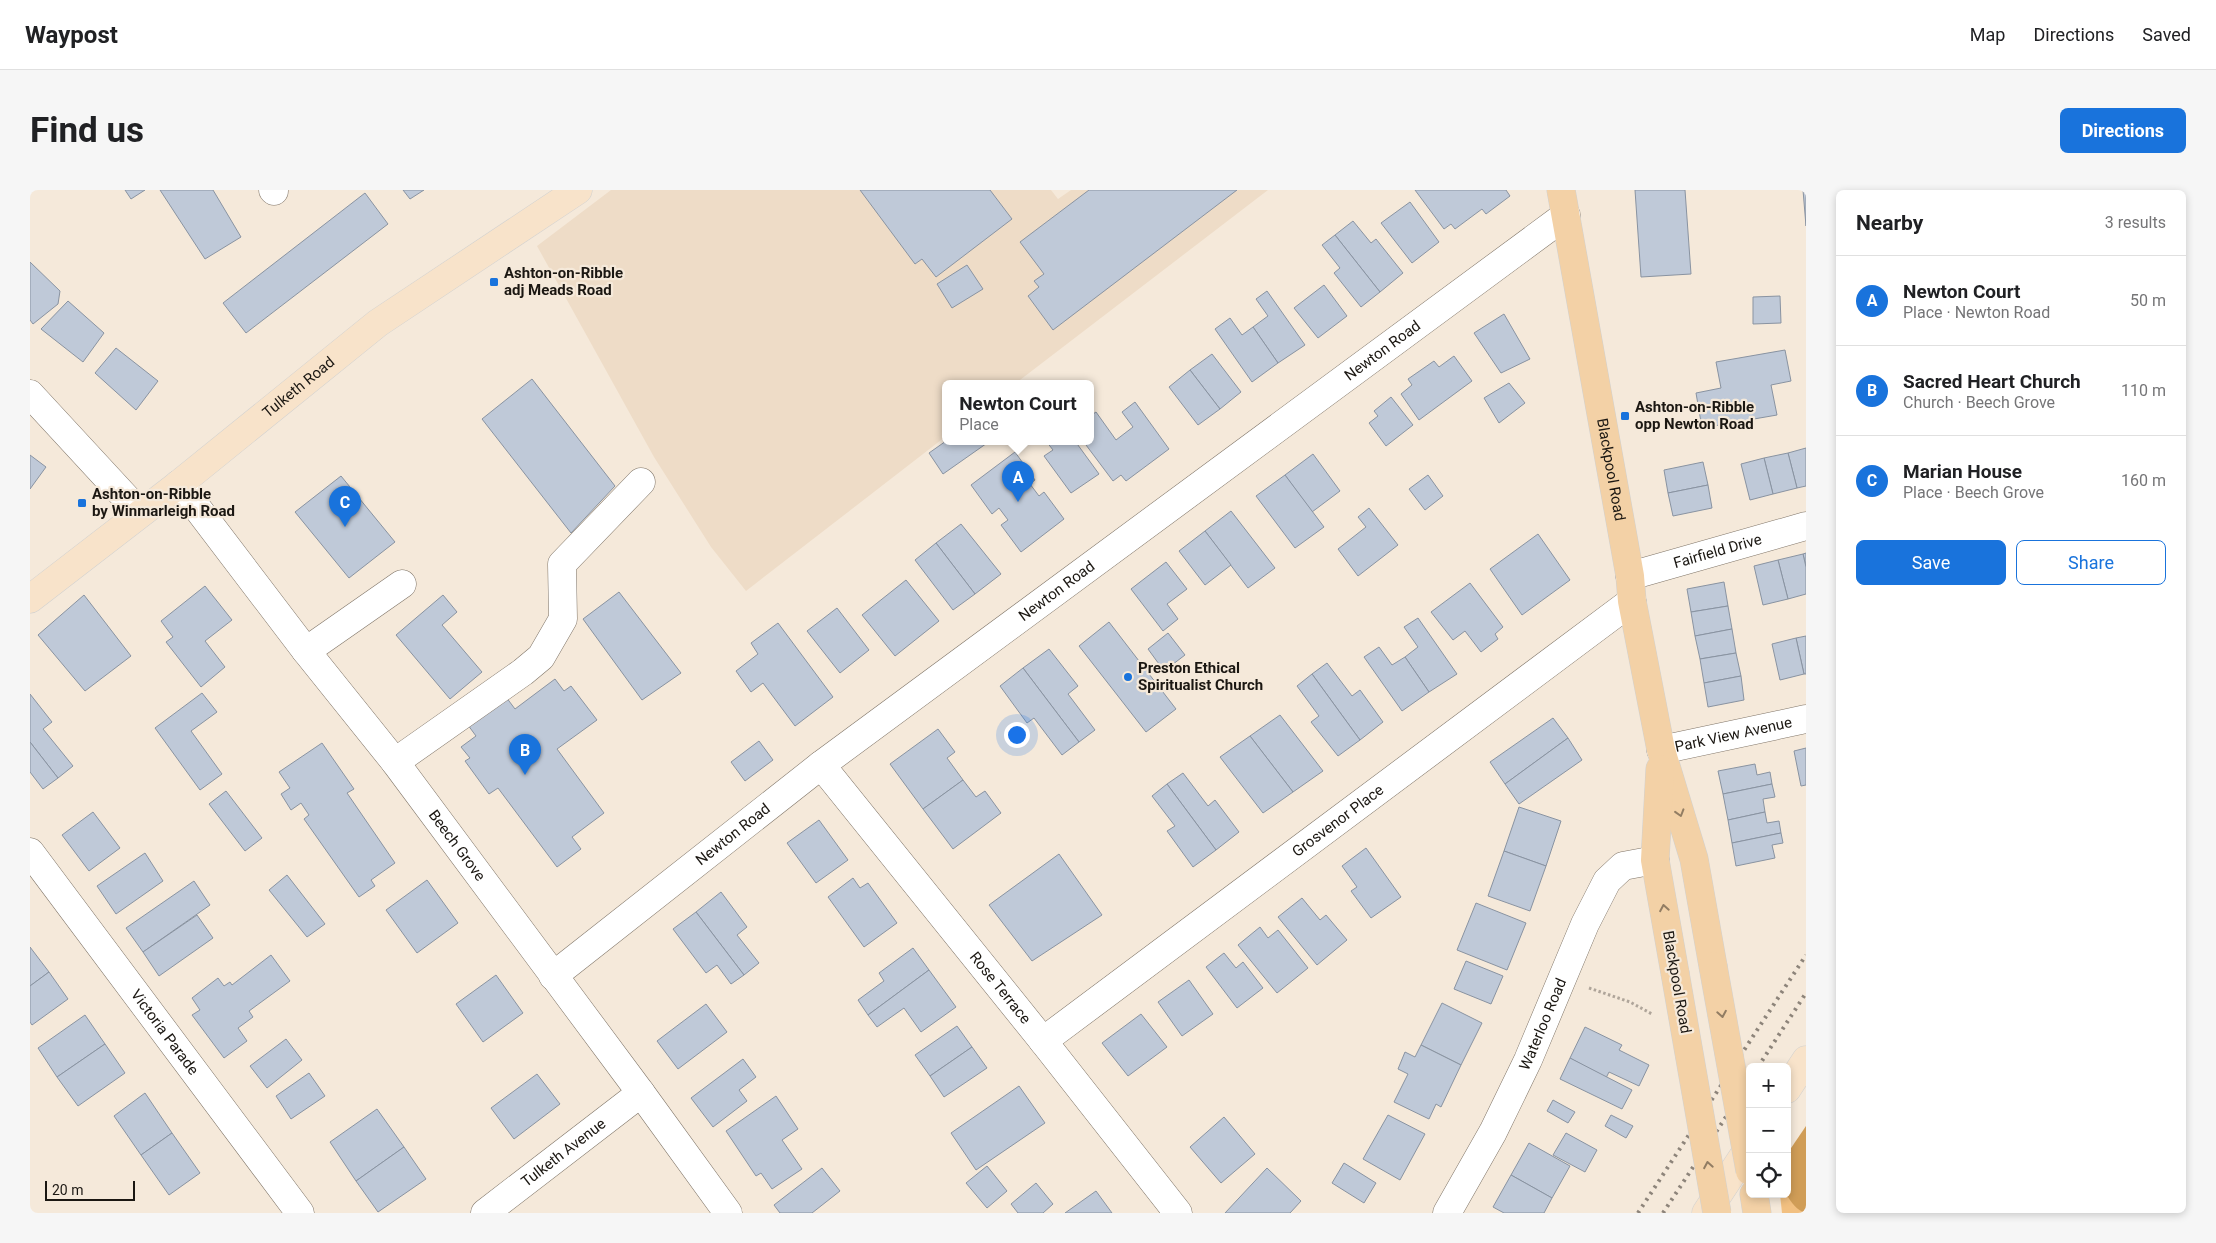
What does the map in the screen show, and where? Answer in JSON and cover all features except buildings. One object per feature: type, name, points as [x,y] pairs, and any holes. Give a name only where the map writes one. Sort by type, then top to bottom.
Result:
[{"type":"highway","name":"Blackpool Road","points":[[1564,202],[1661,750],[1694,859],[1747,1153]]},
{"type":"highway","name":"Blackpool Road","points":[[1661,750],[1655,860],[1717,1213]]},
{"type":"highway","points":[[1755,1198],[1757,1213]]},
{"type":"main road","name":"Tulketh Road","points":[[30,599],[179,484],[378,323],[570,192]]},
{"type":"main road","points":[[1791,1083],[1806,1060]]},
{"type":"main road","points":[[1706,1213],[1746,1152]]},
{"type":"street","name":"Newton Road","points":[[553,976],[820,765],[1564,202]]},
{"type":"street","points":[[30,394],[140,513]]},
{"type":"street","points":[[395,762],[523,672],[541,657],[563,619],[562,564],[641,482]]},
{"type":"street","name":"Beech Grove","points":[[179,484],[306,651],[395,762],[728,1213]]},
{"type":"street","name":"Fairfield Drive","points":[[1631,588],[1806,526]]},
{"type":"street","points":[[306,651],[402,584]]},
{"type":"street","name":"Grosvenor Place","points":[[1043,1041],[1631,588]]},
{"type":"street","name":"Park View Avenue","points":[[1661,750],[1806,719]]},
{"type":"street","name":"Rose Terrace","points":[[820,765],[1043,1041],[1178,1213]]},
{"type":"street","name":"Victoria Parade","points":[[30,852],[300,1213]]},
{"type":"street","name":"Waterloo Road","points":[[1448,1213],[1493,1132],[1528,1060],[1585,924],[1607,881],[1623,866],[1655,860]]},
{"type":"street","name":"Tulketh Avenue","points":[[485,1213],[641,1093]]},
{"type":"path","points":[[1562,977],[1630,1002],[1660,1018]]},
{"type":"shaded area","points":[[611,190],[1051,190],[1058,199],[1071,190],[1268,190],[1020,380],[942,380],[942,439],[746,591],[711,547],[654,457],[537,246]]},
{"type":"shaded area","points":[[1806,1126],[1806,1213],[1797,1208],[1789,1198],[1791,1198],[1791,1148]]},
{"type":"shaded area","points":[[1780,1198],[1791,1198],[1806,1213],[1782,1213]]},
{"type":"railway","points":[[1638,1213],[1806,955]]},
{"type":"railway","points":[[1761,1063],[1806,993]]},
{"type":"railway","points":[[1663,1213],[1746,1086]]},
{"type":"place","name":"Ashton-on-Ribble adj Meads Road","points":[[494,282]]},
{"type":"place","name":"Ashton-on-Ribble opp Newton Road","points":[[1625,416]]},
{"type":"place","name":"Newton Court","points":[[1018,502]]},
{"type":"place","name":"Ashton-on-Ribble by Winmarleigh Road","points":[[82,503]]},
{"type":"place","name":"Marian House","points":[[345,527]]},
{"type":"place","name":"Preston Ethical Spiritualist Church","points":[[1128,677]]},
{"type":"place","name":"Sacred Heart Church","points":[[525,775]]}]
